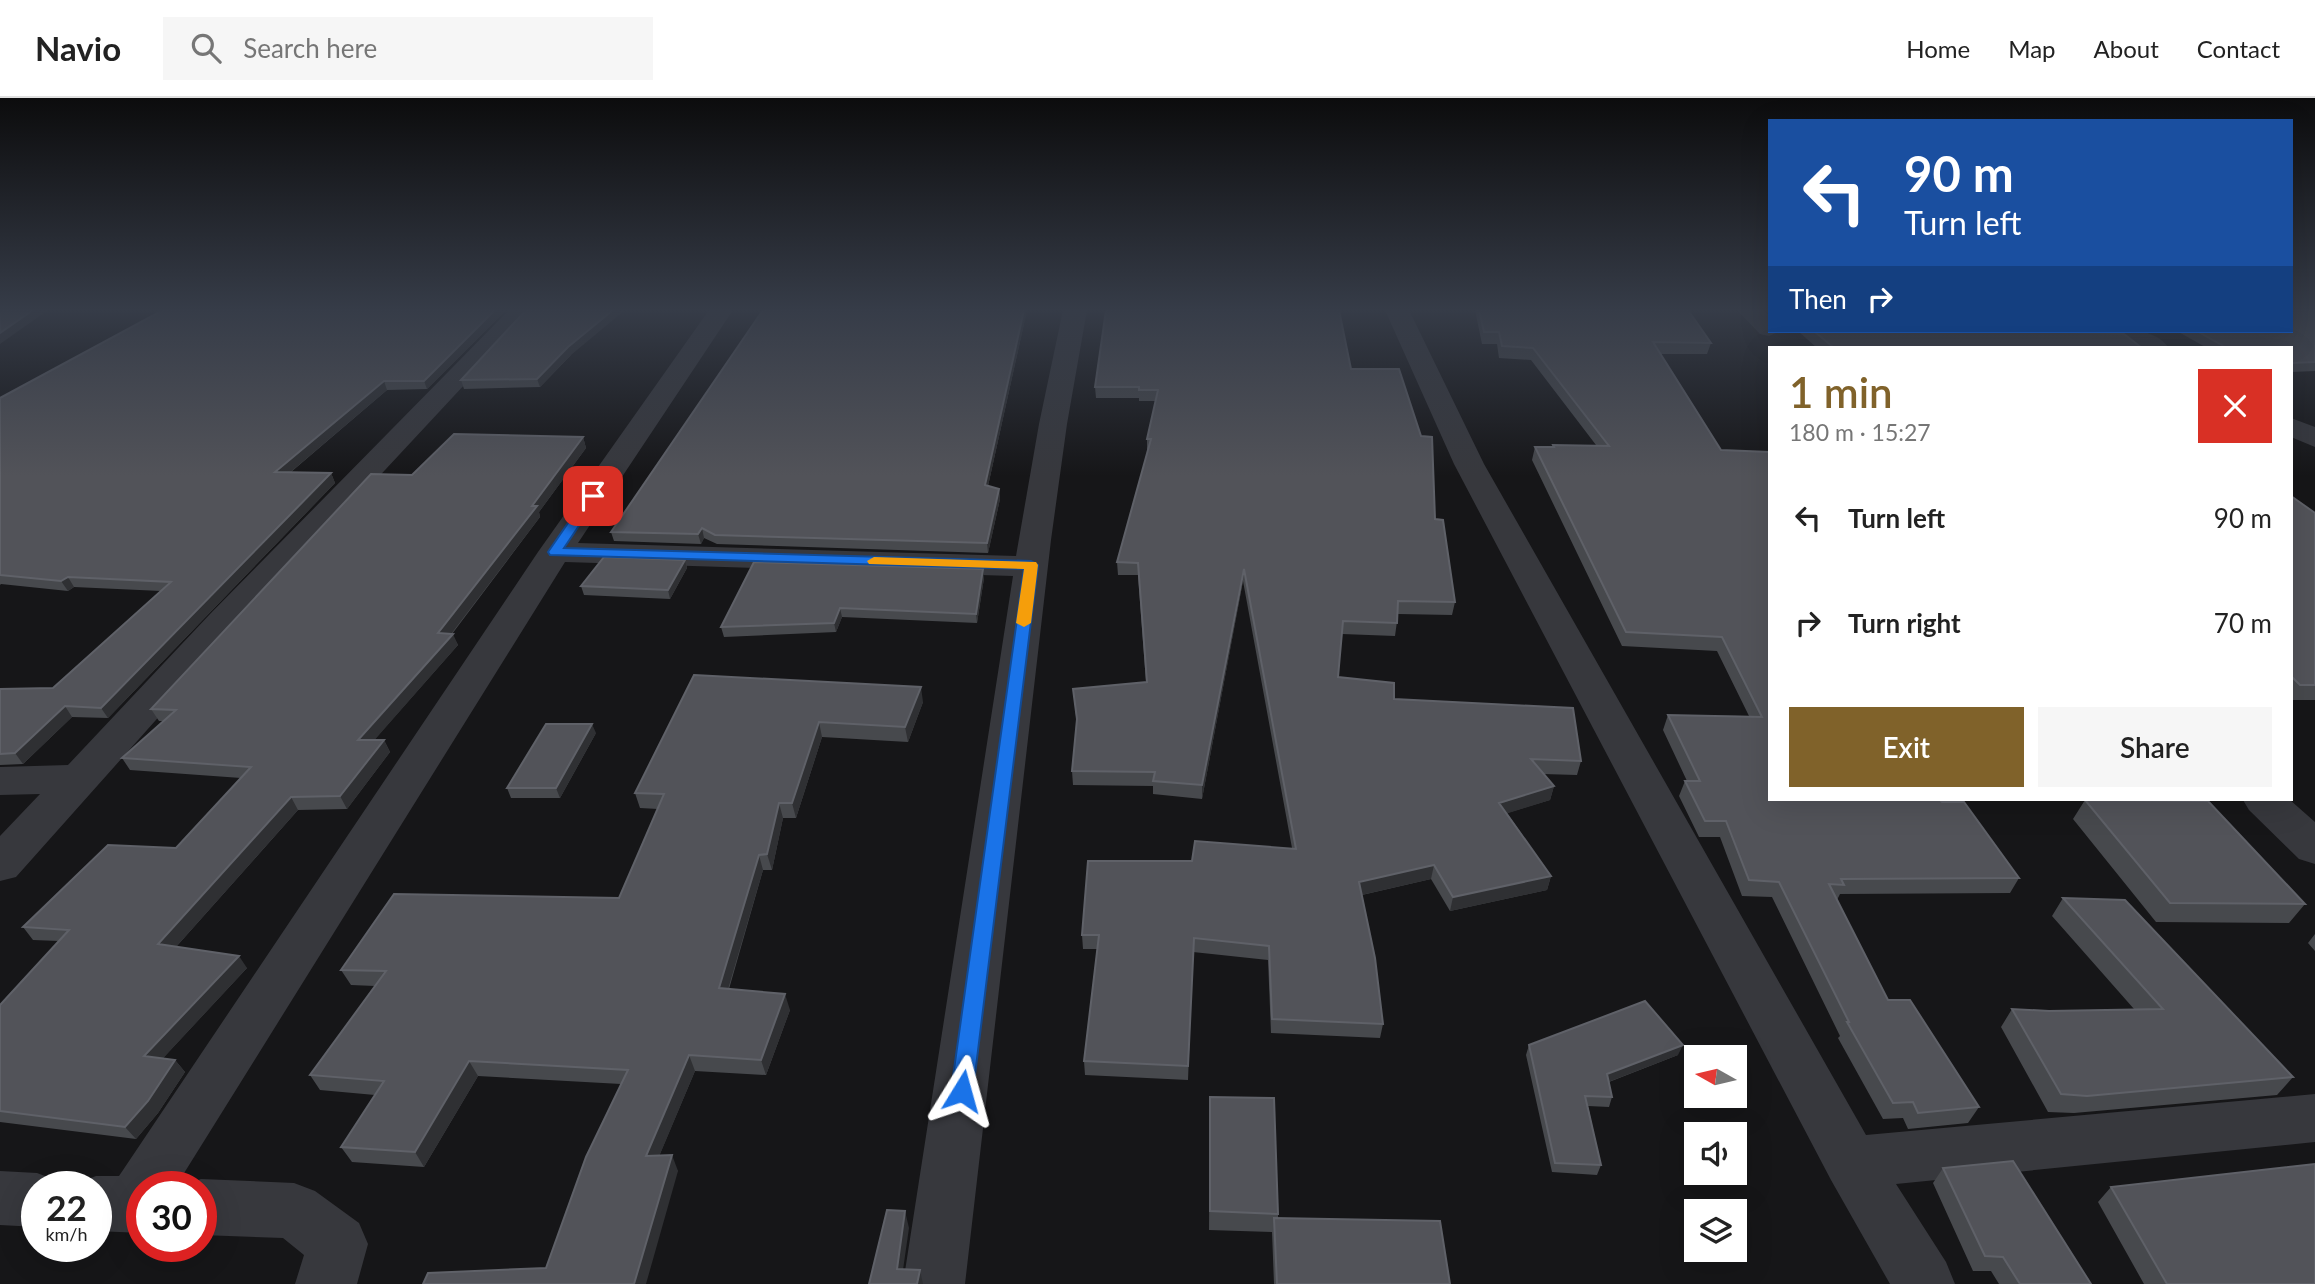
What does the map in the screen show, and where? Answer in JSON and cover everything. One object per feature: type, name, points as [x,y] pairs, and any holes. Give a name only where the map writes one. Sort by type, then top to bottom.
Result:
[{"type":"street","points":[[0,865],[224,621],[469,365]]},
{"type":"street","points":[[149,1171],[555,552],[684,365]]},
{"type":"street","points":[[934,1284],[974,1008],[1031,565],[1063,365]]},
{"type":"street","points":[[1423,365],[1469,464],[1851,1162],[1924,1284]]},
{"type":"street","points":[[2293,427],[2315,438]]},
{"type":"street","points":[[555,552],[1031,565]]},
{"type":"street","points":[[0,781],[80,779]]},
{"type":"street","points":[[2265,801],[2315,848]]},
{"type":"street","points":[[1851,1162],[2315,1118]]},
{"type":"street","points":[[0,1198],[21,1199]]},
{"type":"street","points":[[217,1208],[294,1211],[338,1244],[326,1284]]},
{"type":"building","points":[[60,365],[440,365],[424,381],[384,381],[275,472],[331,473],[101,708],[65,706],[15,753],[0,754],[0,689],[53,688],[171,582],[68,577],[61,581],[0,575],[0,398]]},
{"type":"building","points":[[475,365],[550,365],[537,379],[461,380]]},
{"type":"building","points":[[725,365],[1012,365],[985,485],[999,489],[987,543],[715,535],[702,528],[698,534],[611,532]]},
{"type":"building","points":[[1098,365],[1350,365],[1351,369],[1399,369],[1421,436],[1432,437],[1435,519],[1443,520],[1455,602],[1398,601],[1397,623],[1343,621],[1338,677],[1394,683],[1394,699],[1573,708],[1581,761],[1531,759],[1554,786],[1499,803],[1551,876],[1453,897],[1434,865],[1359,882],[1375,958],[1383,1024],[1272,1019],[1269,946],[1194,938],[1188,1066],[1084,1061],[1099,935],[1082,935],[1088,861],[1192,861],[1195,841],[1296,849],[1244,569],[1202,785],[1153,781],[1155,772],[1072,771],[1077,719],[1073,689],[1147,682],[1138,563],[1117,562],[1151,439],[1147,439],[1158,390],[1095,387]]},
{"type":"building","points":[[1546,365],[1668,365],[1721,450],[1768,452],[1768,801],[1964,802],[2019,878],[1841,879],[1844,885],[1829,884],[1888,1000],[1910,1000],[1979,1107],[1918,1113],[1913,1102],[1893,1103],[1847,1022],[1779,882],[1749,880],[1726,821],[1705,821],[1685,781],[1700,781],[1668,715],[1762,717],[1722,637],[1626,632],[1535,447],[1609,446]]},
{"type":"building","points":[[454,434],[583,437],[532,506],[537,506],[438,633],[453,634],[358,740],[384,740],[340,796],[291,797],[158,944],[239,956],[144,1056],[175,1060],[148,1101],[125,1127],[0,1111],[0,1005],[69,930],[23,927],[108,845],[176,848],[251,767],[122,758],[176,710],[151,709],[371,474],[412,475]]},
{"type":"building","points":[[2293,497],[2315,513],[2315,685],[2300,685],[2293,678]]},
{"type":"building","points":[[604,557],[685,560],[668,590],[581,586]]},
{"type":"building","points":[[754,562],[983,569],[976,614],[840,608],[834,623],[721,627]]},
{"type":"building","points":[[694,675],[921,687],[905,727],[819,722],[792,803],[779,803],[767,854],[759,855],[719,988],[785,994],[761,1060],[689,1055],[646,1156],[672,1155],[634,1284],[423,1284],[428,1273],[546,1268],[586,1157],[628,1070],[469,1061],[415,1152],[341,1147],[384,1081],[310,1075],[386,971],[341,970],[394,894],[619,898],[664,794],[635,793]]},
{"type":"building","points":[[546,724],[592,724],[556,788],[507,788]]},
{"type":"building","points":[[2086,801],[2208,801],[2305,904],[2170,903]]},
{"type":"building","points":[[2063,898],[2125,900],[2293,1077],[2087,1096],[2061,1094],[2012,1009],[2163,1009]]},
{"type":"building","points":[[1645,1001],[1683,1045],[1607,1074],[1612,1097],[1585,1096],[1601,1165],[1555,1163],[1529,1045]]},
{"type":"building","points":[[1210,1097],[1274,1098],[1278,1214],[1210,1211]]},
{"type":"building","points":[[2013,1161],[2091,1284],[2020,1284],[2003,1257],[1985,1256],[1943,1168]]},
{"type":"building","points":[[2315,1164],[2315,1284],[2167,1284],[2111,1187]]},
{"type":"building","points":[[887,1210],[905,1211],[897,1269],[920,1270],[917,1284],[869,1284]]},
{"type":"building","points":[[1274,1218],[1440,1221],[1450,1284],[1277,1284]]},
{"type":"slow traffic","points":[[874,561],[1031,565],[1024,623]]},
{"type":"route","points":[[593,496],[555,552],[1031,565],[962,1091]]}]
